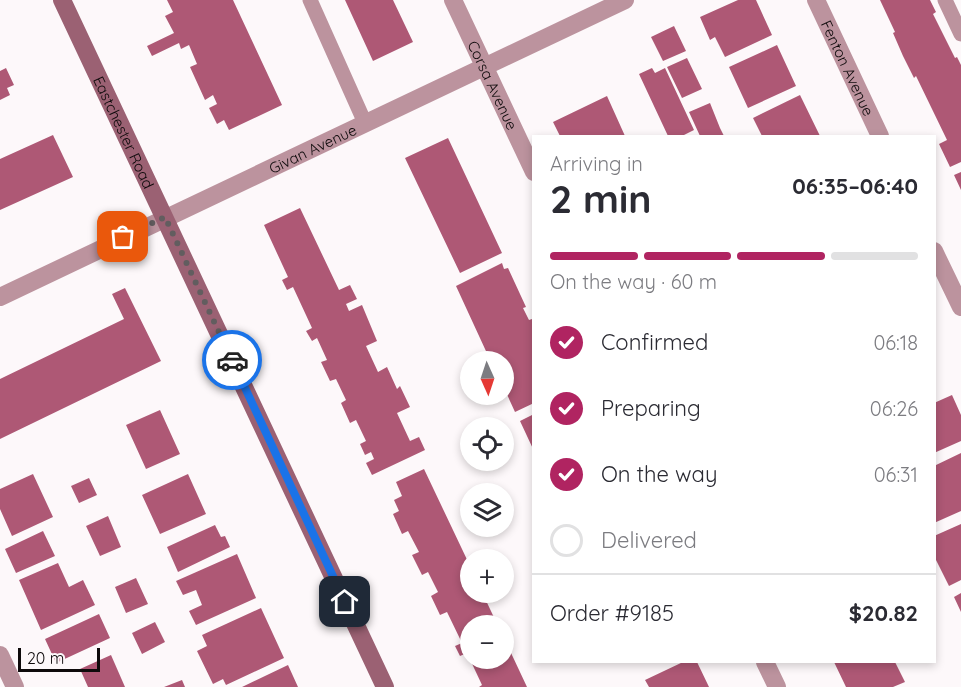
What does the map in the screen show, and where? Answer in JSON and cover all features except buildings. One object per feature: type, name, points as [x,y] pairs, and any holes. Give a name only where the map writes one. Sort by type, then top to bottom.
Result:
[{"type":"main road","name":"Eastchester Road","points":[[62,0],[385,687]]},
{"type":"street","name":"Corsa Avenue","points":[[453,0],[532,168]]},
{"type":"street","name":"Givan Avenue","points":[[0,297],[484,66],[599,6],[626,0]]},
{"type":"street","name":"Fenton Avenue","points":[[816,0],[880,135]]},
{"type":"street","points":[[936,255],[961,307]]},
{"type":"street","points":[[0,655],[15,687]]},
{"type":"street","points":[[765,663],[777,687]]},
{"type":"lane","points":[[310,0],[365,123]]},
{"type":"lane","points":[[945,0],[961,34]]},
{"type":"way so far","points":[[123,237],[165,217],[232,360]]},
{"type":"route","points":[[232,360],[345,602]]}]
